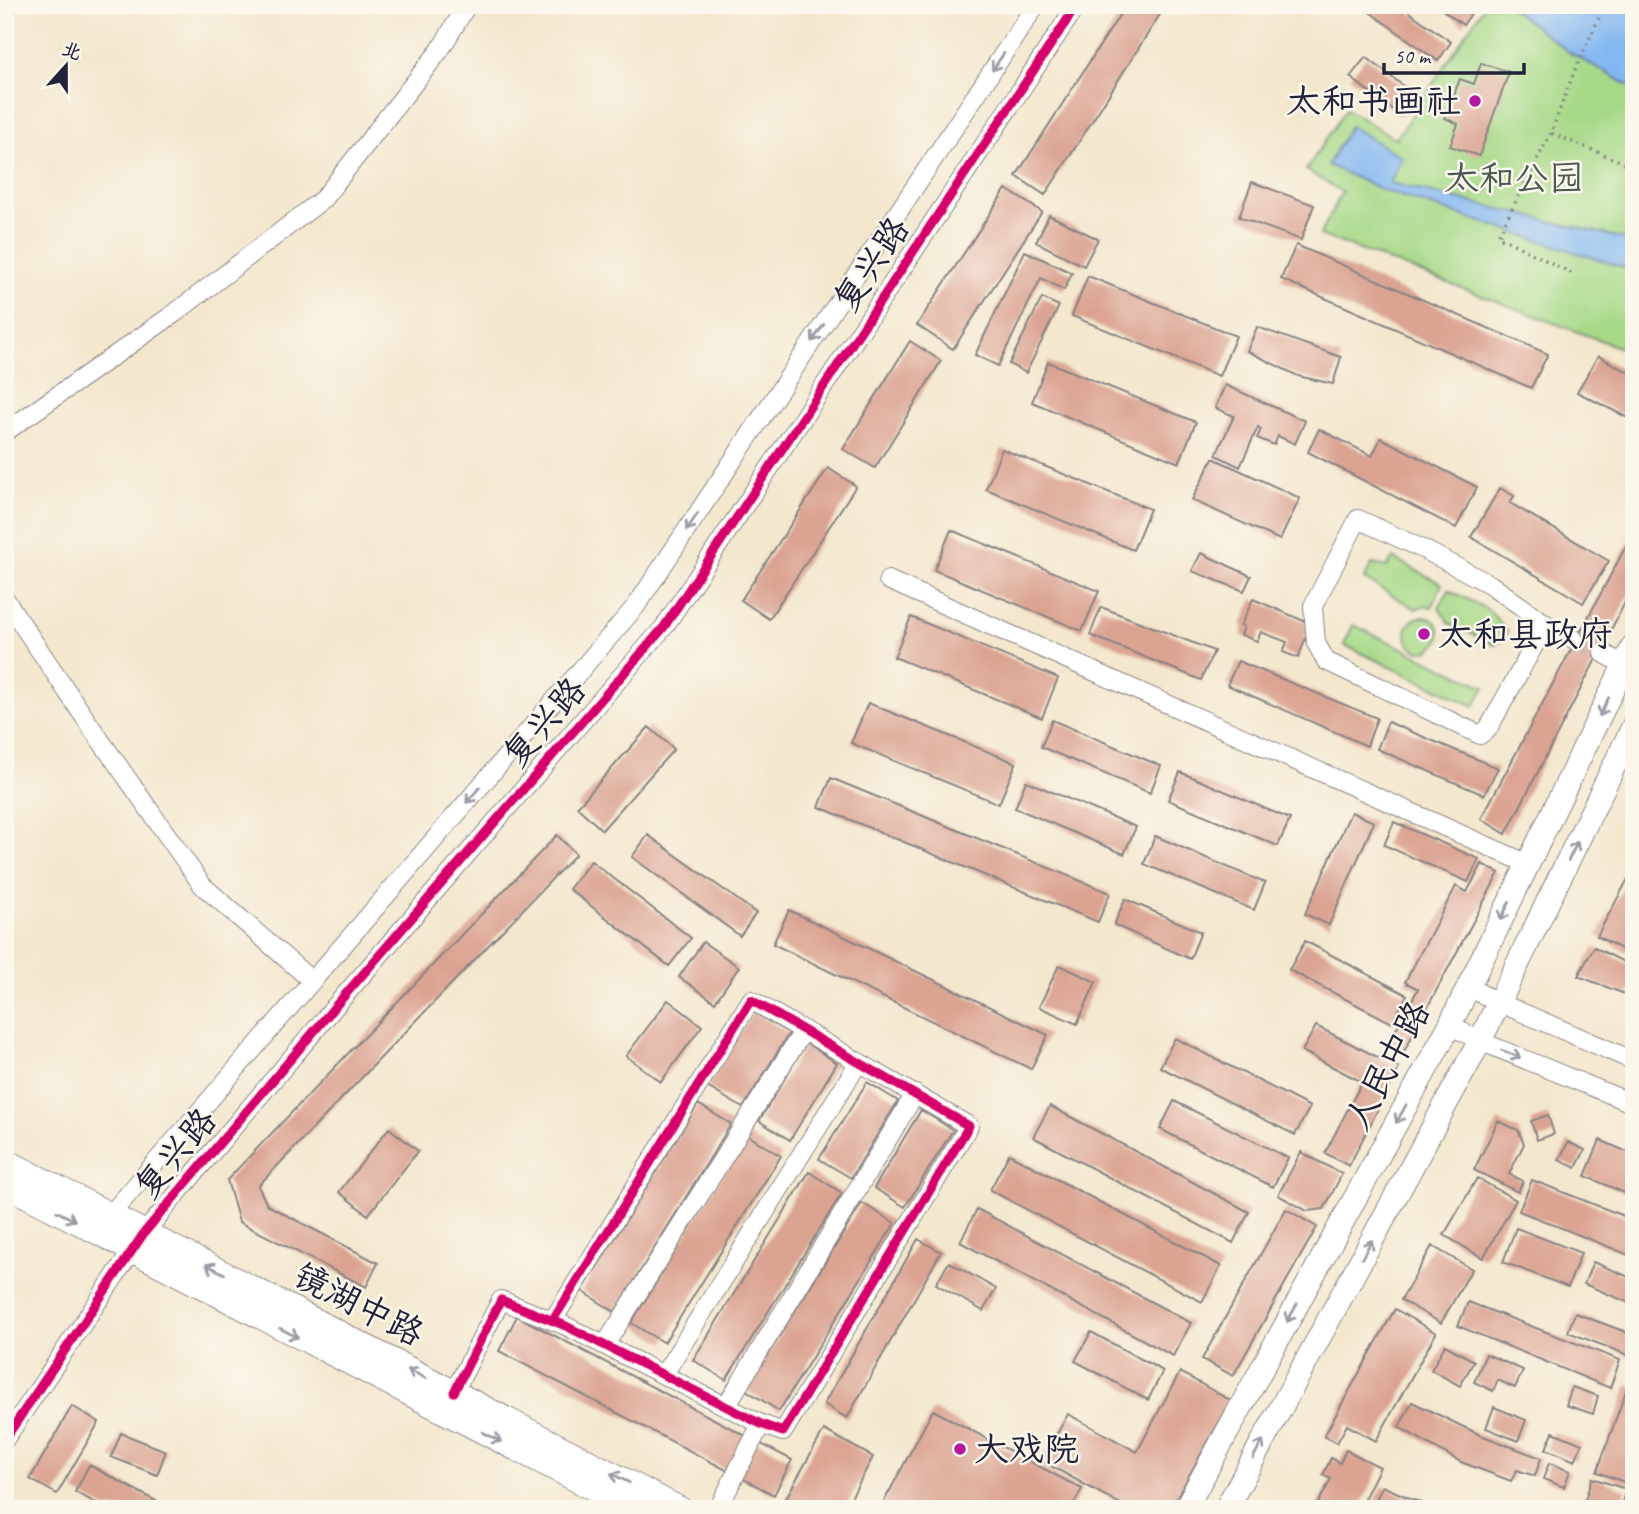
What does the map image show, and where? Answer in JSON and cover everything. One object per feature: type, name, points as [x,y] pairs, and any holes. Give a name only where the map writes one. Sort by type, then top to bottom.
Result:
[{"type":"main road","name":"人民中路","points":[[1185,1509],[1450,1025],[1629,655]]},
{"type":"main road","name":"人民中路","points":[[1226,1509],[1500,1003],[1634,725]]},
{"type":"main road","name":"镜湖中路","points":[[5,1160],[111,1214],[137,1242],[632,1509]]},
{"type":"main road","name":"镜湖中路","points":[[5,1185],[93,1230],[137,1242],[454,1392],[681,1509]]},
{"type":"street","points":[[5,432],[175,313],[323,199],[440,50],[467,5]]},
{"type":"street","name":"复兴路","points":[[93,1230],[111,1214],[636,606],[1036,5]]},
{"type":"street","name":"复兴路","points":[[5,1439],[137,1242],[338,1003],[664,626],[1077,5]]},
{"type":"street","points":[[1546,624],[1488,729],[1480,735],[1326,661],[1316,643],[1313,606],[1358,519],[1491,585],[1546,624],[1574,639]]},
{"type":"street","points":[[888,580],[1528,864]]},
{"type":"street","points":[[5,599],[202,884],[312,981]]},
{"type":"street","points":[[1602,653],[1629,655]]},
{"type":"street","points":[[1468,987],[1634,1061]]},
{"type":"street","points":[[454,1392],[501,1300],[553,1320],[761,1424],[783,1432],[969,1126],[751,1000],[553,1320]]},
{"type":"street","points":[[1450,1025],[1480,1041],[1634,1104]]},
{"type":"street","points":[[605,1345],[804,1030]]},
{"type":"street","points":[[664,1374],[859,1062]]},
{"type":"street","points":[[726,1406],[915,1094]]},
{"type":"street","points":[[718,1509],[761,1424]]},
{"type":"path","points":[[1576,275],[1498,236],[1550,133],[1605,5]]},
{"type":"path","points":[[1550,133],[1634,167]]},
{"type":"green space","name":"太和公园","points":[[1485,5],[1634,5],[1634,353],[1320,235],[1342,192],[1306,170],[1346,109],[1396,139]]},
{"type":"green space","points":[[1393,558],[1442,584],[1432,607],[1425,605],[1416,609],[1364,579],[1372,564],[1387,567]]},
{"type":"green space","points":[[1449,590],[1489,610],[1507,631],[1505,638],[1495,645],[1450,624],[1439,607]]},
{"type":"green space","points":[[1423,617],[1435,622],[1440,634],[1435,646],[1423,651],[1411,646],[1406,634],[1411,622]]},
{"type":"green space","points":[[1353,625],[1485,687],[1474,706],[1344,645]]},
{"type":"water","points":[[1507,5],[1634,5],[1634,88],[1570,53]]},
{"type":"water","points":[[1350,126],[1402,157],[1390,183],[1634,241],[1634,271],[1382,190],[1328,165]]},
{"type":"building","points":[[1126,5],[1166,5],[1045,195],[1016,176]]},
{"type":"building","points":[[1360,5],[1399,5],[1451,42],[1438,61]]},
{"type":"building","points":[[1436,5],[1477,5],[1463,25]]},
{"type":"building","points":[[1366,57],[1416,96],[1401,116],[1350,77]]},
{"type":"building","name":"太和书画社","points":[[1481,63],[1509,72],[1479,156],[1450,146],[1458,124],[1445,118],[1460,79],[1474,84]]},
{"type":"building","points":[[1252,182],[1314,205],[1301,240],[1239,217]]},
{"type":"building","points":[[1006,189],[1042,212],[953,349],[917,325]]},
{"type":"building","points":[[1049,215],[1098,239],[1084,266],[1036,242]]},
{"type":"building","points":[[1296,245],[1548,354],[1531,388],[1281,279]]},
{"type":"building","points":[[1025,251],[1072,273],[1064,290],[1041,278],[998,366],[975,355]]},
{"type":"building","points":[[1088,276],[1236,336],[1219,376],[1072,316]]},
{"type":"building","points":[[1042,298],[1059,306],[1026,373],[1009,364]]},
{"type":"building","points":[[1257,327],[1341,357],[1333,384],[1298,376],[1247,351]]},
{"type":"building","points":[[910,341],[941,361],[875,468],[843,449]]},
{"type":"building","points":[[1598,356],[1634,375],[1634,421],[1577,392]]},
{"type":"building","points":[[1048,362],[1196,422],[1179,463],[1032,402]]},
{"type":"building","points":[[1225,385],[1305,421],[1295,444],[1278,436],[1274,445],[1257,438],[1261,429],[1258,427],[1240,467],[1216,455],[1234,416],[1215,408]]},
{"type":"building","points":[[1319,429],[1372,456],[1381,438],[1477,487],[1456,528],[1308,452]]},
{"type":"building","points":[[1002,449],[1150,509],[1133,550],[986,489]]},
{"type":"building","points":[[1213,458],[1300,498],[1280,540],[1192,500]]},
{"type":"building","points":[[828,468],[856,486],[769,619],[741,600]]},
{"type":"building","points":[[1500,488],[1514,496],[1510,503],[1609,561],[1583,603],[1471,537]]},
{"type":"building","points":[[951,530],[1099,591],[1082,631],[934,570]]},
{"type":"building","points":[[1634,531],[1634,585],[1506,834],[1481,819]]},
{"type":"building","points":[[1201,553],[1251,576],[1244,591],[1192,571]]},
{"type":"building","points":[[1253,599],[1311,624],[1298,658],[1283,652],[1287,642],[1261,632],[1257,641],[1241,635],[1244,627],[1241,625]]},
{"type":"building","points":[[1101,607],[1214,651],[1201,680],[1090,635]]},
{"type":"building","points":[[911,617],[1058,678],[1042,718],[894,657]]},
{"type":"building","points":[[1238,661],[1377,718],[1367,746],[1227,685]]},
{"type":"building","points":[[868,703],[1016,763],[999,804],[851,743]]},
{"type":"building","points":[[1052,720],[1161,766],[1150,793],[1041,747]]},
{"type":"building","points":[[1388,722],[1498,768],[1484,795],[1377,749]]},
{"type":"building","points":[[649,727],[674,749],[602,830],[577,807]]},
{"type":"building","points":[[1180,772],[1290,819],[1278,846],[1168,800]]},
{"type":"building","points":[[831,778],[1110,893],[1098,922],[819,807]]},
{"type":"building","points":[[1026,781],[1136,827],[1124,854],[1015,808]]},
{"type":"building","points":[[1351,812],[1374,822],[1329,925],[1305,914]]},
{"type":"building","points":[[1394,822],[1479,859],[1468,882],[1384,845]]},
{"type":"building","points":[[557,835],[576,854],[258,1186],[267,1205],[378,1263],[366,1287],[239,1222],[227,1180]]},
{"type":"building","points":[[648,835],[756,913],[740,936],[632,857]]},
{"type":"building","points":[[1155,836],[1265,883],[1254,910],[1144,864]]},
{"type":"building","points":[[591,861],[691,938],[669,966],[569,889]]},
{"type":"building","points":[[1482,864],[1499,873],[1402,1055],[1387,1046],[1418,989],[1405,982],[1456,886],[1467,892]]},
{"type":"building","points":[[1634,868],[1634,950],[1631,954],[1597,936]]},
{"type":"building","points":[[1125,899],[1201,932],[1190,959],[1114,925]]},
{"type":"building","points":[[789,910],[1048,1035],[1031,1069],[773,944]]},
{"type":"building","points":[[1305,941],[1407,995],[1392,1023],[1289,970]]},
{"type":"building","points":[[703,942],[739,967],[715,1002],[679,977]]},
{"type":"building","points":[[1594,947],[1634,967],[1634,982],[1627,995],[1578,976]]},
{"type":"building","points":[[1059,965],[1096,982],[1077,1024],[1039,1007]]},
{"type":"building","points":[[668,1000],[702,1026],[661,1082],[626,1056]]},
{"type":"building","points":[[753,1012],[789,1033],[743,1108],[707,1087]]},
{"type":"building","points":[[1316,1026],[1399,1068],[1349,1166],[1325,1153],[1362,1082],[1302,1051]]},
{"type":"building","points":[[1175,1038],[1310,1107],[1295,1135],[1160,1067]]},
{"type":"building","points":[[806,1043],[837,1063],[790,1140],[759,1121]]},
{"type":"building","points":[[867,1082],[898,1101],[851,1178],[819,1159]]},
{"type":"building","points":[[1174,1101],[1288,1158],[1273,1187],[1160,1129]]},
{"type":"building","points":[[698,1104],[731,1124],[615,1312],[582,1291]]},
{"type":"building","points":[[1050,1106],[1249,1212],[1233,1243],[1033,1137]]},
{"type":"building","points":[[921,1110],[953,1130],[905,1207],[874,1188]]},
{"type":"building","points":[[1548,1115],[1554,1134],[1537,1140],[1531,1121]]},
{"type":"building","points":[[1498,1121],[1518,1130],[1524,1144],[1509,1174],[1523,1181],[1518,1192],[1474,1170]]},
{"type":"building","points":[[389,1128],[418,1151],[368,1215],[339,1192]]},
{"type":"building","points":[[747,1135],[781,1156],[664,1343],[631,1323]]},
{"type":"building","points":[[1600,1140],[1634,1155],[1634,1197],[1585,1176]]},
{"type":"building","points":[[1568,1142],[1585,1150],[1576,1168],[1559,1160]]},
{"type":"building","points":[[1301,1152],[1342,1174],[1324,1209],[1307,1211],[1278,1195]]},
{"type":"building","points":[[1009,1154],[1221,1266],[1202,1302],[990,1190]]},
{"type":"building","points":[[809,1172],[842,1193],[726,1380],[693,1360]]},
{"type":"building","points":[[1477,1178],[1516,1200],[1483,1258],[1444,1235]]},
{"type":"building","points":[[1532,1180],[1634,1220],[1634,1257],[1519,1211]]},
{"type":"building","points":[[862,1203],[895,1223],[779,1411],[746,1390]]},
{"type":"building","points":[[977,1209],[1191,1323],[1173,1356],[960,1242]]},
{"type":"building","points":[[1286,1209],[1317,1227],[1233,1376],[1202,1359]]},
{"type":"building","points":[[1516,1228],[1581,1253],[1568,1287],[1503,1262]]},
{"type":"building","points":[[918,1239],[941,1252],[847,1418],[824,1404]]},
{"type":"building","points":[[1432,1246],[1472,1269],[1441,1323],[1401,1300]]},
{"type":"building","points":[[949,1262],[996,1289],[983,1311],[936,1284]]},
{"type":"building","points":[[1593,1262],[1634,1279],[1634,1305],[1584,1284]]},
{"type":"building","points":[[1468,1302],[1620,1360],[1610,1388],[1458,1326]]},
{"type":"building","points":[[1395,1309],[1436,1333],[1376,1441],[1347,1425],[1337,1443],[1324,1436]]},
{"type":"building","points":[[1575,1313],[1634,1335],[1633,1357],[1568,1332]]},
{"type":"building","points":[[517,1316],[792,1460],[774,1495],[499,1351]]},
{"type":"building","points":[[1091,1332],[1163,1371],[1148,1400],[1075,1361]]},
{"type":"building","points":[[1445,1345],[1474,1361],[1460,1386],[1431,1370]]},
{"type":"building","points":[[1486,1354],[1523,1370],[1515,1388],[1498,1380],[1493,1391],[1474,1382]]},
{"type":"building","points":[[1180,1372],[1231,1401],[1176,1499],[1129,1509],[1042,1461],[1068,1414],[1137,1452]]},
{"type":"building","points":[[1628,1385],[1634,1387],[1634,1474],[1630,1484],[1597,1472]]},
{"type":"building","points":[[1572,1387],[1598,1396],[1593,1414],[1566,1405]]},
{"type":"building","points":[[1412,1402],[1478,1434],[1541,1458],[1535,1476],[1517,1470],[1511,1481],[1461,1462],[1399,1427]]},
{"type":"building","points":[[72,1406],[99,1422],[57,1494],[30,1479]]},
{"type":"building","points":[[1494,1407],[1526,1420],[1518,1441],[1486,1428]]},
{"type":"building","name":"大戏院","points":[[933,1410],[1082,1489],[1071,1509],[880,1509]]},
{"type":"building","points":[[824,1430],[873,1457],[845,1509],[804,1509],[786,1498]]},
{"type":"building","points":[[1553,1432],[1582,1444],[1575,1461],[1546,1449]]},
{"type":"building","points":[[121,1433],[166,1451],[157,1475],[111,1457]]},
{"type":"building","points":[[1346,1450],[1380,1467],[1359,1509],[1315,1509],[1331,1479],[1323,1475],[1331,1458],[1340,1463]]},
{"type":"building","points":[[1549,1463],[1570,1471],[1564,1487],[1543,1479]]},
{"type":"building","points":[[89,1465],[171,1509],[107,1509],[75,1492]]},
{"type":"building","points":[[1592,1478],[1626,1489],[1620,1509],[1582,1509]]},
{"type":"building","points":[[1382,1486],[1435,1509],[1372,1509]]},
{"type":"tunnel","points":[[1574,639],[1603,653]]},
{"type":"cycle path","points":[[5,1439],[144,1233],[338,1003],[664,627],[1077,5]]},
{"type":"cycle path","points":[[454,1392],[501,1300],[566,1326],[761,1424],[783,1432],[969,1126],[751,1000],[553,1320]]},
{"type":"place","name":"太和书画社","points":[[1475,101]]},
{"type":"place","name":"太和县政府","points":[[1424,634]]},
{"type":"place","name":"大戏院","points":[[960,1449]]}]
